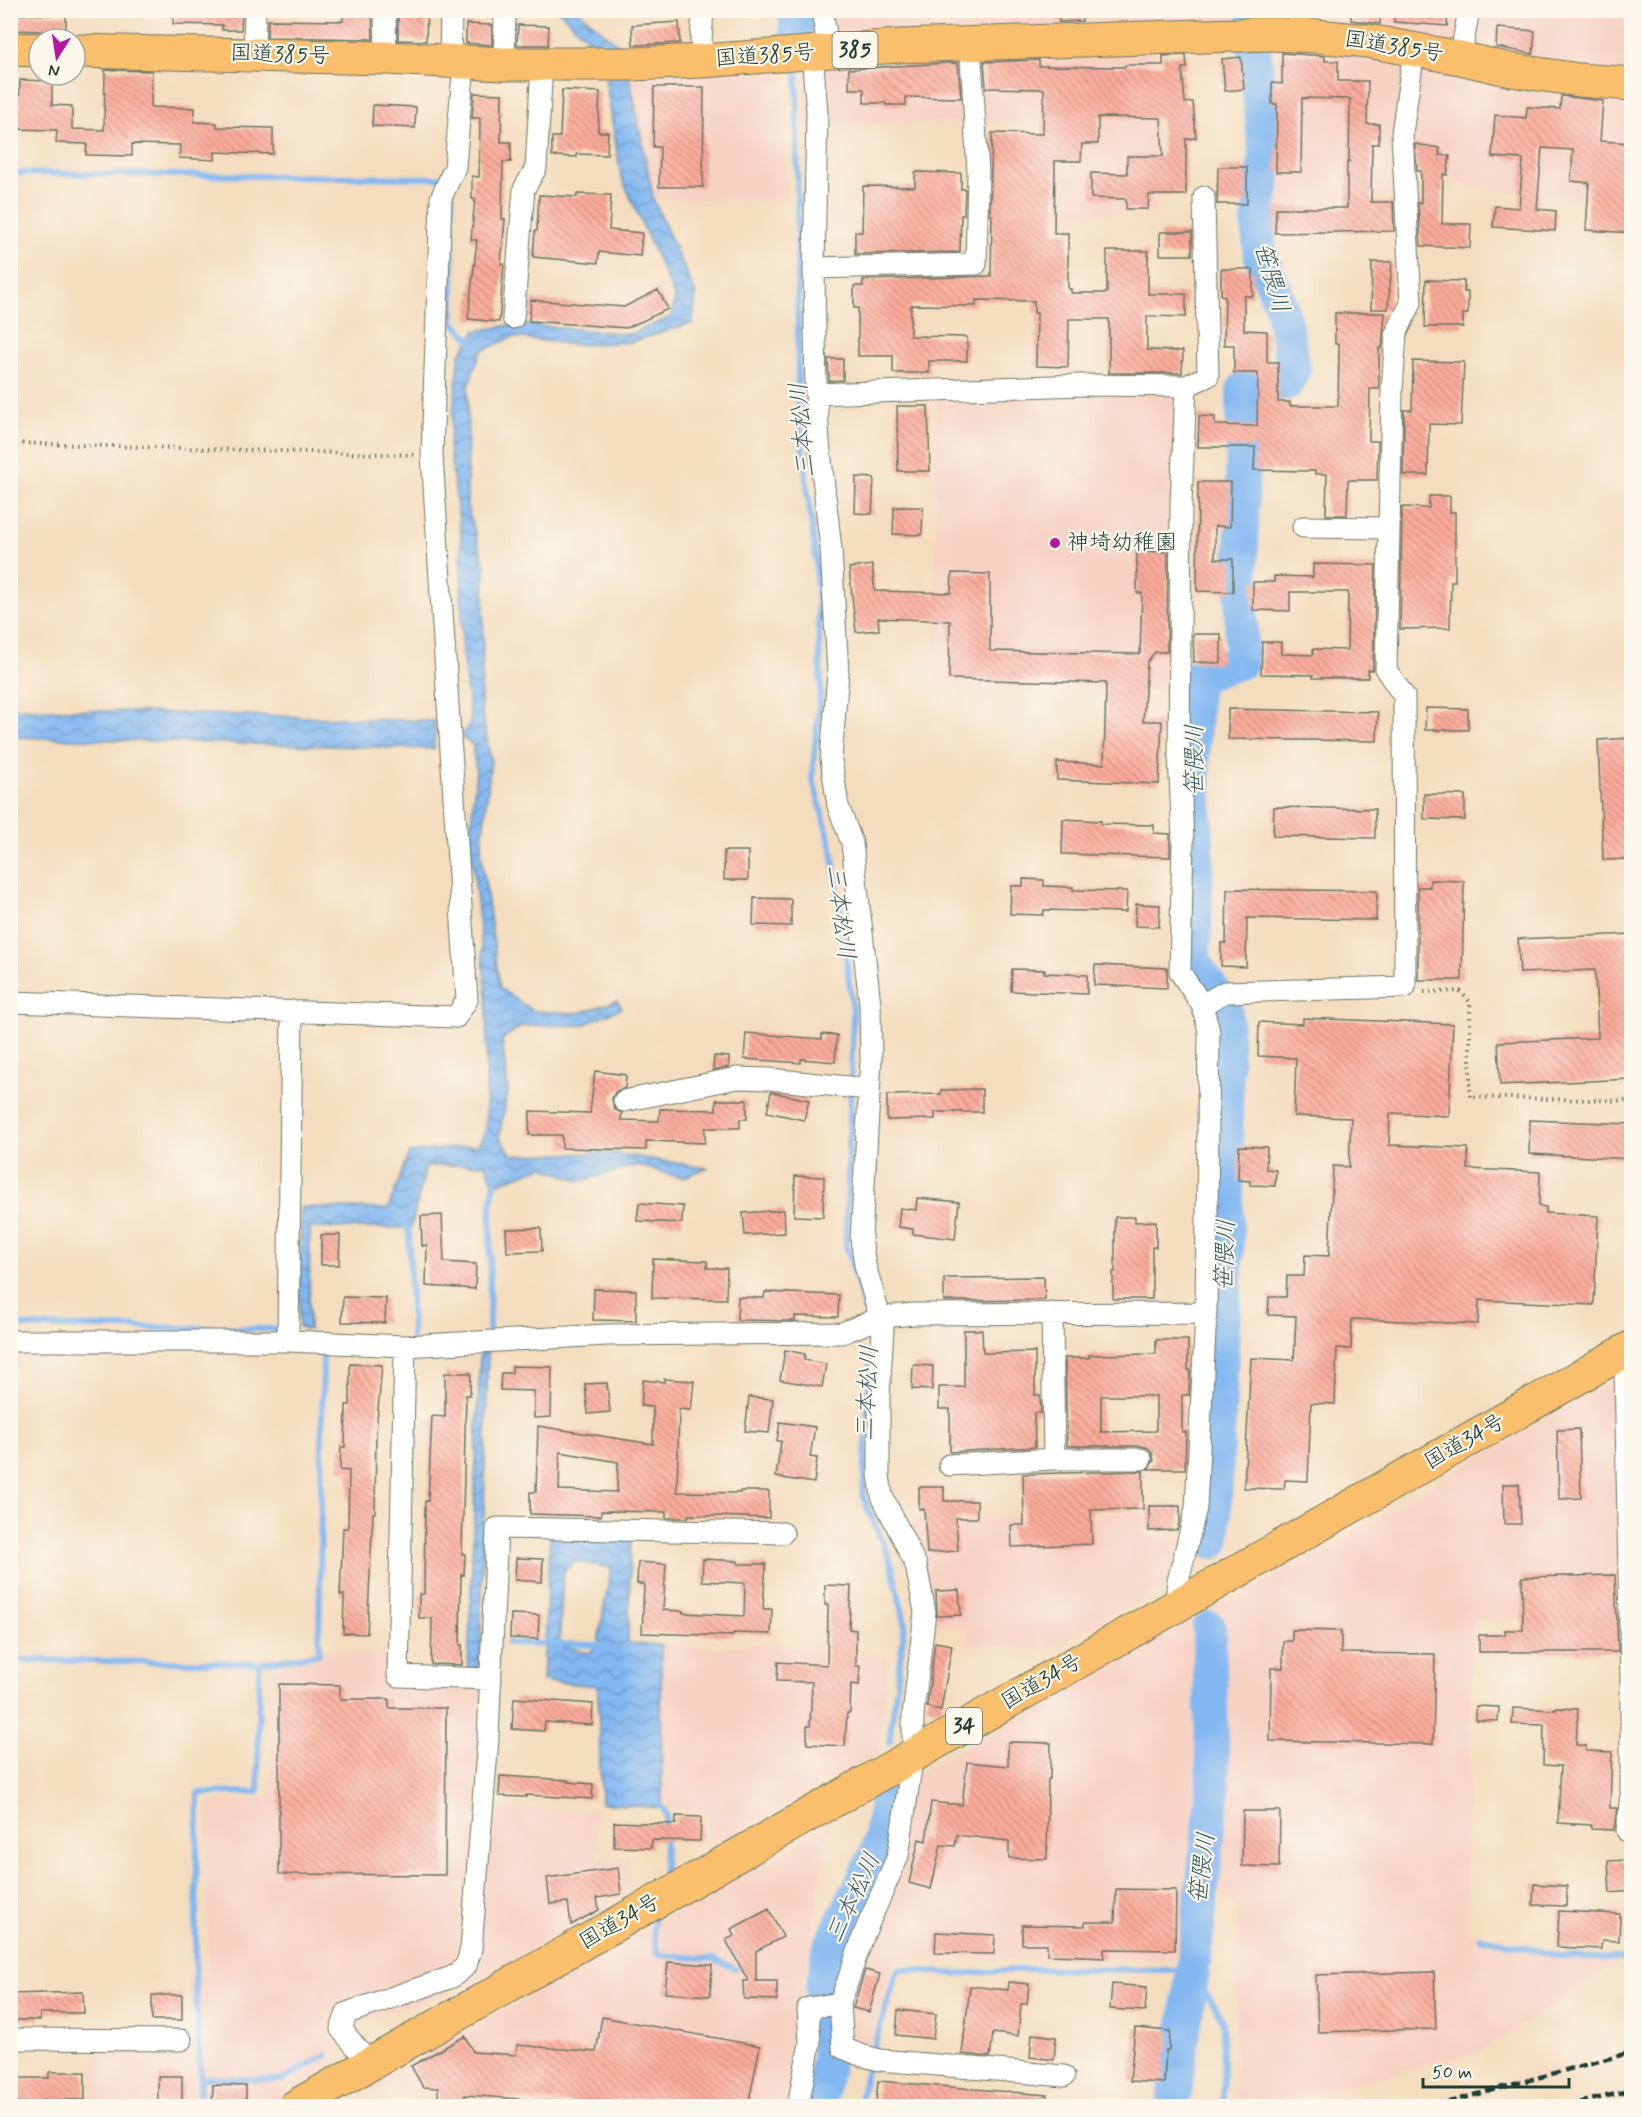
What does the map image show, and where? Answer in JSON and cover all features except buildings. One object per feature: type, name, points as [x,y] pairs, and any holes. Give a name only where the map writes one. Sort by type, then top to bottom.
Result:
[{"type":"highway","name":"国道385号","points":[[87,51],[386,58],[504,64],[632,64],[970,43],[1269,34],[1368,41],[1511,70],[1579,80],[1632,84]]},
{"type":"highway","points":[[10,50],[27,50]]},
{"type":"highway","name":"国道34号","points":[[296,2106],[1626,1350]]},
{"type":"street","points":[[254,54],[255,10]]},
{"type":"street","points":[[386,10],[386,58]]},
{"type":"street","points":[[10,1002],[456,1017],[467,1000],[432,455],[441,198],[455,167],[457,62],[451,10]]},
{"type":"street","points":[[504,64],[505,10]]},
{"type":"street","points":[[703,10],[701,41],[703,61]]},
{"type":"street","points":[[822,10],[817,112],[814,268],[816,394],[831,549],[838,673],[831,759],[838,806],[852,843],[870,1004],[871,1059],[861,1239],[865,1265],[884,1328],[879,1396],[879,1475],[882,1496],[916,1565],[925,1612],[913,1715],[913,1755],[898,1856],[864,1934],[840,2002],[843,2048],[870,2058],[1064,2076]]},
{"type":"street","points":[[1460,58],[1469,10]]},
{"type":"street","points":[[814,268],[976,264],[978,172],[970,43]]},
{"type":"street","points":[[1202,1005],[1225,992],[1405,987],[1404,696],[1386,670],[1392,390],[1396,334],[1411,303],[1402,133],[1414,50]]},
{"type":"street","points":[[513,318],[524,189],[536,168],[542,64]]},
{"type":"street","points":[[816,394],[1081,385],[1186,386],[1208,376],[1204,196]]},
{"type":"street","points":[[1176,1606],[1178,1581],[1196,1508],[1206,1313],[1209,1032],[1202,1005],[1180,972],[1183,841],[1179,756],[1181,515],[1186,386]]},
{"type":"street","points":[[1303,527],[1389,528]]},
{"type":"street","points":[[288,1341],[292,1011]]},
{"type":"street","points":[[624,1101],[737,1078],[868,1089]]},
{"type":"street","points":[[1052,1313],[1054,1459]]},
{"type":"street","points":[[10,1341],[288,1341],[405,1346],[606,1335],[842,1333],[882,1317],[914,1314],[1206,1313]]},
{"type":"street","points":[[405,1346],[398,1676],[491,1678]]},
{"type":"street","points":[[1626,1350],[1631,1574],[1631,1795],[1627,1831]]},
{"type":"street","points":[[949,1465],[1054,1459],[1141,1459]]},
{"type":"street","points":[[369,2064],[341,2030],[347,2013],[452,1977],[466,1966],[471,1948],[489,1739],[497,1528],[783,1533]]},
{"type":"street","points":[[798,2106],[810,2043],[808,2008],[840,2002]]},
{"type":"street","points":[[10,2039],[182,2040]]},
{"type":"path","points":[[10,442],[432,455]]},
{"type":"path","points":[[1405,987],[1414,992],[1460,991],[1470,1002],[1470,1097],[1632,1101]]},
{"type":"shaded area","points":[[803,11],[1631,11],[1631,203],[1486,189],[1391,170],[1392,196],[1331,198],[1331,239],[1265,241],[1271,181],[1264,44],[1154,46],[1156,215],[1061,214],[1049,121],[805,125]]},
{"type":"shaded area","points":[[783,67],[787,200],[653,198],[629,74]]},
{"type":"shaded area","name":"神埼幼稚園","points":[[1176,393],[1172,690],[934,687],[937,399]]},
{"type":"shaded area","points":[[1608,1383],[1618,1392],[1632,1586],[1631,1875],[1627,1842],[1622,1620],[1473,1619],[1465,1932],[1559,1956],[1623,1959],[1481,2052],[1266,2106],[1234,2106],[1237,1905],[1198,1879],[1182,1960],[895,1959],[862,2062],[810,2043],[798,2106],[479,2106],[480,2094],[364,2089],[829,1825],[805,1971],[808,2008],[840,2002],[898,1856],[909,1779],[1195,1617],[1336,1544],[1483,1454]]},
{"type":"shaded area","points":[[1145,1513],[1145,1536],[1182,1537],[1171,1583],[1048,1649],[967,1644],[967,1628],[933,1624],[910,1521]]},
{"type":"shaded area","points":[[768,1642],[812,1651],[888,1655],[879,1752],[708,1850],[709,1812],[662,1808],[661,1645],[722,1648]]},
{"type":"shaded area","points":[[311,1649],[387,1656],[385,1684],[498,1684],[492,1807],[596,1812],[597,1858],[628,1856],[630,1892],[479,1982],[362,2021],[326,2049],[347,2099],[347,2106],[88,2106],[95,2049],[190,2049],[187,1976],[208,1975],[206,1801],[270,1798],[273,1671]]},
{"type":"water","points":[[559,11],[579,11],[623,49],[600,51]]},
{"type":"water","points":[[629,74],[653,198],[696,295],[692,323],[631,342],[575,345],[513,337],[481,351],[468,386],[467,506],[485,566],[481,707],[491,760],[481,852],[500,988],[533,1011],[579,1013],[617,1001],[622,1008],[582,1025],[522,1026],[502,1039],[508,1090],[499,1137],[512,1155],[613,1153],[707,1168],[682,1178],[637,1165],[581,1181],[542,1167],[494,1185],[486,1164],[426,1166],[411,1228],[310,1228],[309,1330],[299,1327],[301,1207],[388,1209],[409,1153],[478,1145],[486,1130],[487,996],[470,836],[476,770],[472,744],[461,737],[471,722],[462,653],[461,534],[449,446],[460,354],[476,331],[516,324],[631,334],[671,317],[675,298],[621,176],[605,77]]},
{"type":"water","points":[[11,708],[435,721],[434,749],[11,737]]},
{"type":"water","points":[[480,1351],[488,1352],[480,1666],[468,1670]]},
{"type":"water","points":[[550,1534],[631,1536],[628,1643],[661,1645],[662,1808],[601,1803],[598,1686],[543,1681]],"holes":[[[575,1561],[611,1568],[598,1643],[590,1653],[559,1646],[563,1572]]]},
{"type":"waterway","name":"三本松川","points":[[796,10],[796,40]]},
{"type":"waterway","name":"笹隈川","points":[[1253,10],[1255,22]]},
{"type":"waterway","name":"笹隈川","points":[[1213,1542],[1227,1247],[1226,1011],[1194,961],[1197,846],[1193,757],[1196,677],[1241,662],[1243,390],[1249,384],[1287,383],[1294,369],[1282,309],[1260,254],[1258,224],[1265,149],[1254,47]]},
{"type":"waterway","name":"三本松川","points":[[797,72],[798,409],[816,561],[821,687],[812,777],[832,849],[853,1012],[846,1245],[872,1333],[863,1497],[891,1562],[905,1623],[889,1743]]},
{"type":"waterway","points":[[10,173],[440,178],[444,181]]},
{"type":"waterway","points":[[452,193],[453,322],[475,344]]},
{"type":"waterway","points":[[489,1332],[491,1203],[496,1177]]},
{"type":"waterway","points":[[403,1223],[409,1232],[412,1338]]},
{"type":"waterway","points":[[10,1326],[277,1329]]},
{"type":"waterway","points":[[199,2106],[201,2078],[195,1979],[198,1793],[258,1792],[259,1663],[319,1654],[323,1354]]},
{"type":"waterway","name":"笹隈川","points":[[1173,2106],[1193,1970],[1213,1791],[1209,1628]]},
{"type":"waterway","points":[[508,1643],[604,1645]]},
{"type":"waterway","points":[[10,1660],[259,1663]]},
{"type":"waterway","name":"三本松川","points":[[814,2106],[822,2091],[829,2052],[822,1988],[830,1946],[877,1852],[888,1795]]},
{"type":"waterway","points":[[658,1802],[666,1813],[664,1869],[661,1885]]},
{"type":"waterway","points":[[655,1916],[653,1931],[658,1955],[714,1959],[736,1969]]},
{"type":"waterway","points":[[1481,1937],[1559,1956],[1623,1959],[1632,1954]]},
{"type":"waterway","points":[[859,2106],[866,2071],[898,1969],[956,1974],[1031,1969],[1193,1970],[1223,2021],[1223,2106]]},
{"type":"waterway","points":[[201,2078],[282,2080],[326,2055]]},
{"type":"railway","points":[[1434,2106],[1632,2052]]},
{"type":"railway","points":[[1566,2106],[1632,2090]]},
{"type":"place","name":"神埼幼稚園","points":[[1055,543]]}]
